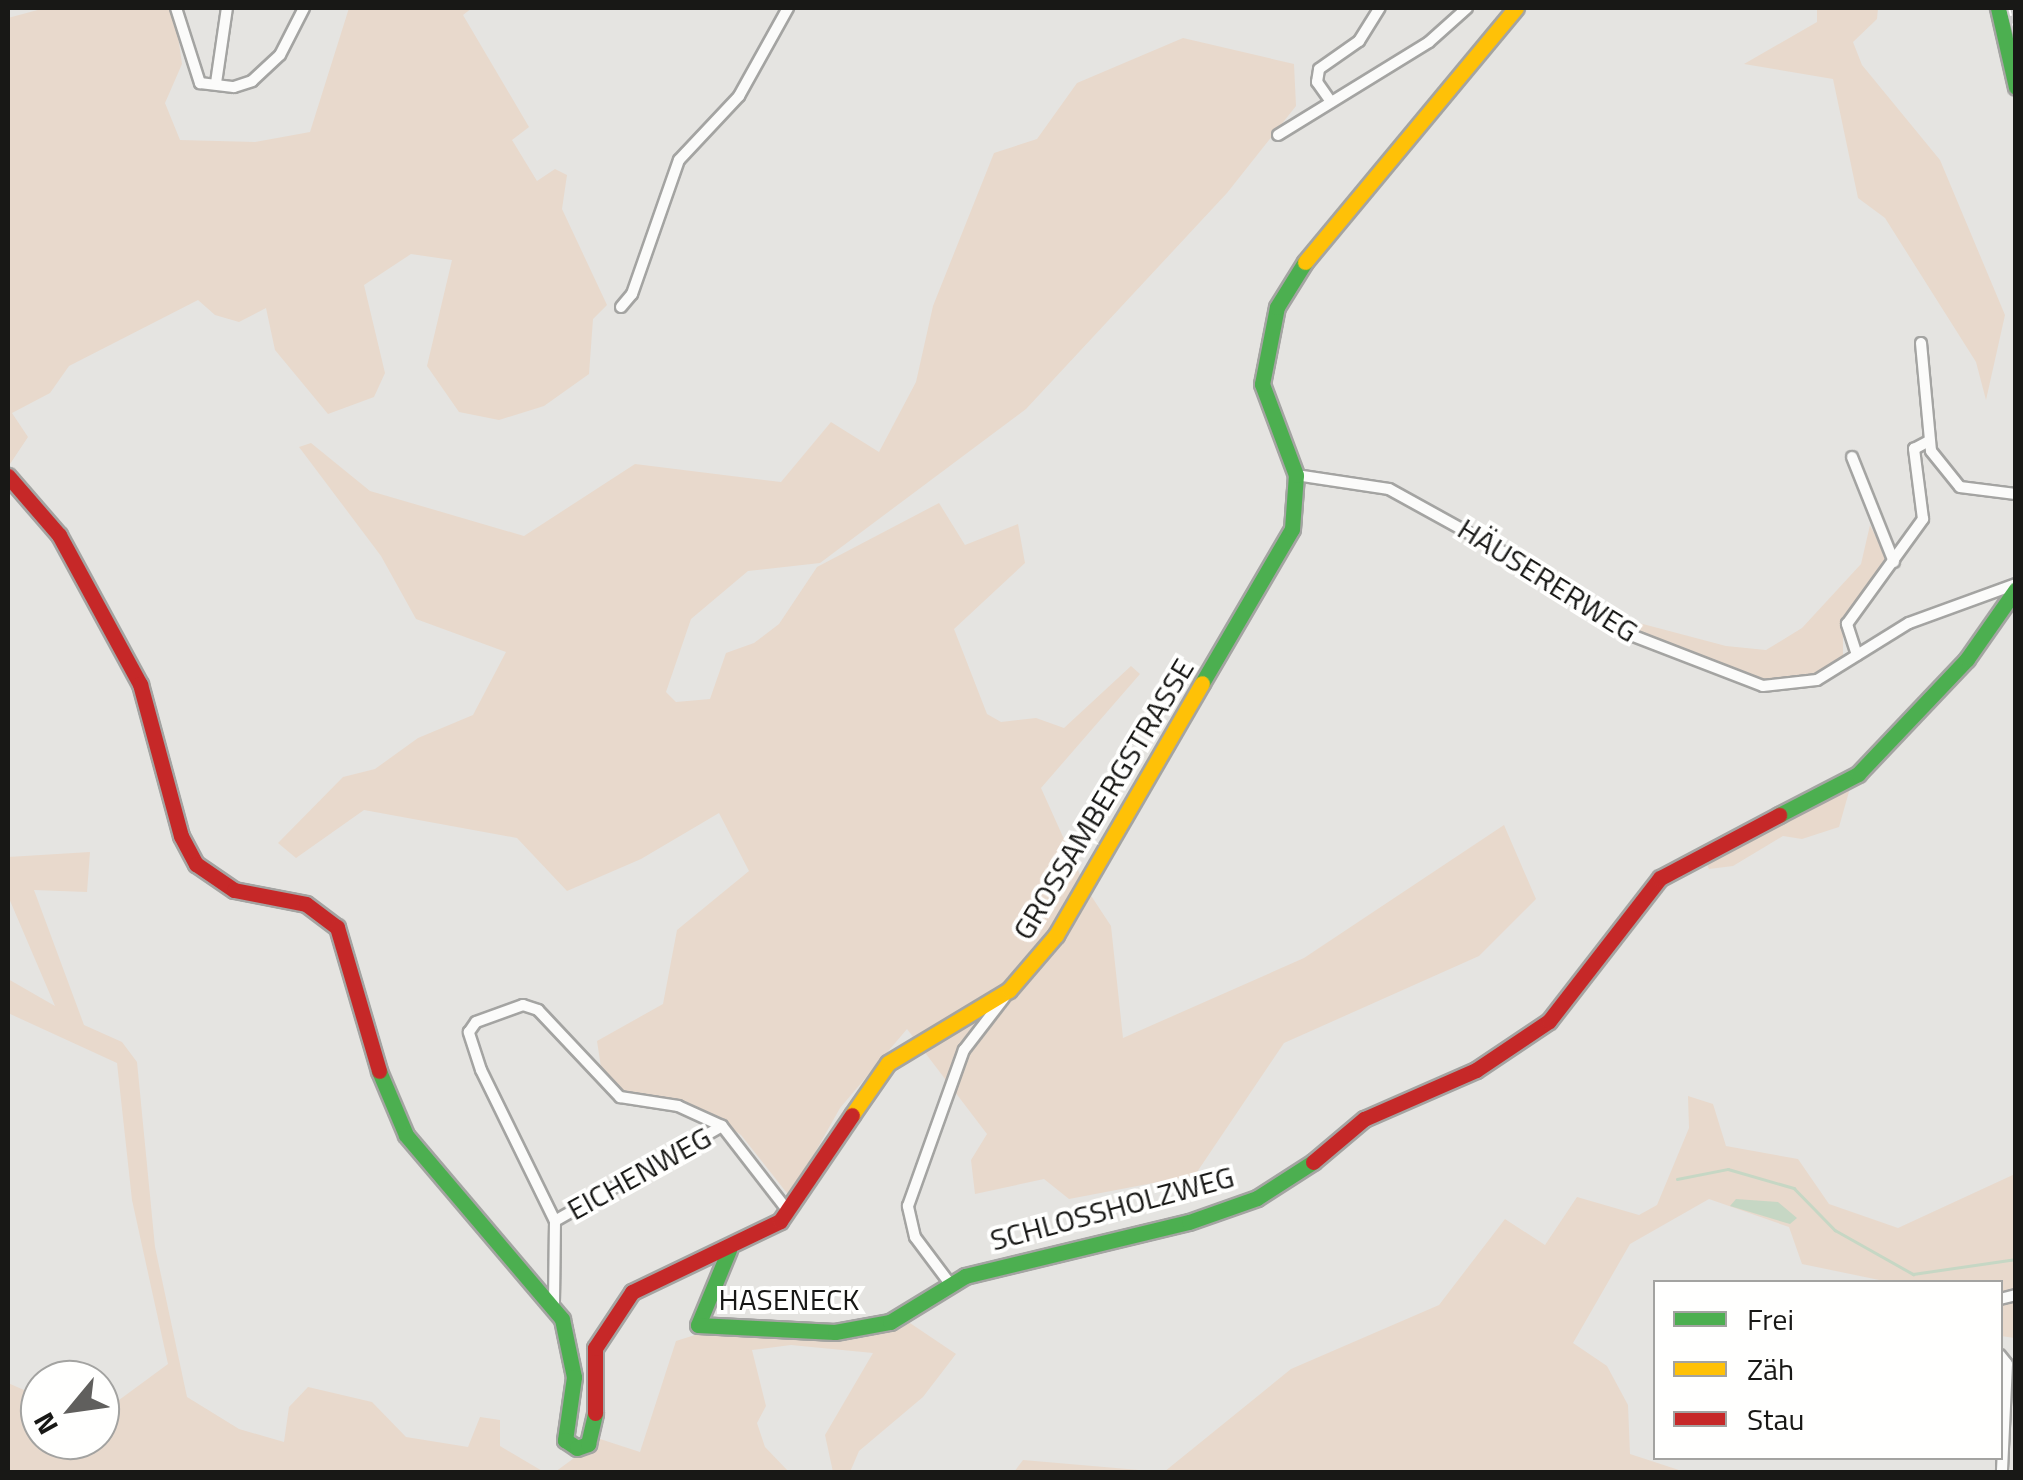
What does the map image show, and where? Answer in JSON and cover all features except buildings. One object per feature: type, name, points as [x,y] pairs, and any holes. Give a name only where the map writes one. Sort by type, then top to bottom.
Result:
[{"type":"street","points":[[176,8],[195,75],[205,86],[244,86],[261,74],[280,54],[304,8]]},
{"type":"street","points":[[216,83],[227,8]]},
{"type":"street","points":[[621,308],[632,294],[679,160],[739,96],[788,8]]},
{"type":"street","points":[[1330,99],[1317,82],[1319,68],[1359,41],[1380,8]]},
{"type":"street","points":[[1278,136],[1330,99],[1428,42],[1467,8]]},
{"type":"street","name":"GROSSAMBERGSTRASSE","points":[[8,476],[59,535],[132,667],[151,713],[181,836],[196,864],[234,890],[306,904],[332,920],[383,1084],[406,1135],[554,1302],[574,1377],[566,1440],[578,1448],[588,1444],[595,1427],[595,1348],[620,1306],[667,1271],[729,1250],[788,1211],[888,1063],[1009,990],[1056,935],[1273,569],[1297,513],[1296,476],[1262,384],[1277,307],[1310,253],[1516,8]]},
{"type":"street","points":[[1998,8],[2016,87]]},
{"type":"street","points":[[1921,343],[1927,442],[1960,487],[2016,494]]},
{"type":"street","points":[[1856,655],[1847,624],[1923,519],[1914,449],[1927,442]]},
{"type":"street","points":[[1852,457],[1894,562]]},
{"type":"street","name":"HÄUSERERWEG","points":[[1296,476],[1307,472],[1389,489],[1514,558],[1618,630],[1745,683],[1810,684],[1930,613],[2016,587]]},
{"type":"street","name":"SCHLOSSHOLZWEG","points":[[951,1284],[1220,1213],[1305,1169],[1386,1106],[1494,1061],[1565,1004],[1660,878],[1858,774],[1968,659],[2016,587]]},
{"type":"street","points":[[951,1284],[915,1237],[908,1206],[964,1050],[1009,990]]},
{"type":"street","points":[[554,1302],[555,1220],[481,1070],[469,1032],[476,1022],[523,1006],[538,1010],[620,1097],[678,1106],[722,1126],[788,1211]]},
{"type":"street","name":"EICHENWEG","points":[[555,1220],[722,1126]]},
{"type":"street","name":"HASENECK","points":[[729,1250],[698,1326],[866,1328],[908,1314],[951,1284]]},
{"type":"street","points":[[2003,1454],[2008,1361]]},
{"type":"shaded area","points":[[45,8],[174,8],[182,64],[165,103],[180,140],[255,142],[310,132],[349,8],[472,8],[463,15],[529,127],[512,140],[537,181],[555,169],[567,175],[562,209],[607,305],[593,319],[589,374],[544,406],[499,420],[459,412],[427,366],[452,260],[411,254],[364,285],[385,373],[374,397],[328,414],[275,350],[266,308],[239,322],[215,315],[198,300],[69,366],[50,393],[12,413],[28,437],[8,467],[8,18]]},
{"type":"shaded area","points":[[1817,8],[1878,8],[1877,19],[1853,42],[1862,65],[1940,160],[2005,315],[1986,400],[1976,362],[1885,218],[1858,198],[1833,79],[1744,64],[1817,22]]},
{"type":"shaded area","points":[[1183,38],[1294,64],[1296,106],[1227,193],[1026,409],[820,563],[748,571],[691,619],[666,692],[676,702],[710,699],[726,653],[754,643],[779,624],[817,567],[939,503],[965,545],[1018,524],[1025,563],[954,629],[987,714],[1001,722],[1036,718],[1064,728],[1131,666],[1140,674],[1041,788],[1086,888],[1111,926],[1123,1038],[1304,958],[1504,825],[1536,899],[1479,956],[1284,1043],[1195,1175],[1069,1199],[1044,1179],[975,1194],[971,1160],[987,1134],[907,1029],[840,1108],[790,1197],[741,1135],[708,1112],[622,1092],[602,1074],[597,1041],[663,1004],[677,930],[749,871],[719,813],[641,859],[567,891],[517,838],[364,810],[296,858],[278,843],[343,777],[375,769],[418,738],[473,715],[506,652],[416,619],[381,556],[299,447],[311,443],[370,491],[524,536],[635,464],[781,482],[831,422],[879,452],[916,382],[933,306],[994,153],[1037,139],[1077,83]]},
{"type":"shaded area","points":[[1870,525],[1888,562],[1843,622],[1843,656],[1808,679],[1763,683],[1632,633],[1639,623],[1726,646],[1766,650],[1802,628],[1861,564]]},
{"type":"shaded area","points":[[1852,781],[1839,827],[1802,839],[1783,836],[1733,866],[1709,869],[1704,858]]},
{"type":"shaded area","points":[[90,852],[87,892],[34,890],[84,1025],[122,1042],[137,1062],[155,1247],[187,1397],[239,1429],[284,1442],[289,1407],[308,1387],[372,1402],[406,1437],[468,1447],[480,1417],[500,1420],[500,1446],[544,1472],[8,1472],[8,1383],[20,1388],[20,1460],[120,1460],[120,1399],[168,1364],[132,1200],[117,1063],[8,1013],[8,979],[55,1006],[8,896],[8,857]]},
{"type":"shaded area","points":[[1688,1096],[1713,1104],[1726,1146],[1798,1159],[1829,1204],[1898,1228],[2015,1174],[2015,1338],[2003,1336],[2003,1280],[1879,1280],[1802,1264],[1789,1227],[1709,1199],[1630,1244],[1573,1343],[1607,1366],[1628,1405],[1630,1454],[1685,1472],[1164,1472],[1291,1369],[1439,1305],[1505,1219],[1545,1245],[1577,1197],[1639,1215],[1657,1205],[1689,1128]]},
{"type":"shaded area","points":[[1736,1199],[1778,1202],[1797,1218],[1790,1224],[1730,1206]]},
{"type":"shaded area","points":[[904,1319],[956,1354],[923,1397],[859,1451],[850,1472],[833,1472],[825,1435],[873,1353],[791,1345],[752,1350],[766,1406],[757,1423],[765,1447],[789,1472],[555,1472],[600,1439],[640,1452],[676,1341],[717,1328],[844,1339]]},
{"type":"shaded area","points":[[1023,1460],[1162,1472],[1014,1472]]},
{"type":"waterway","points":[[1677,1179],[1728,1169],[1794,1188],[1835,1230],[1913,1274],[2016,1259]]},
{"type":"railway","points":[[2009,8],[2016,35]]},
{"type":"traffic: fast","points":[[1998,8],[2016,87]]},
{"type":"traffic: fast","points":[[1202,683],[1292,529],[1296,475],[1262,384],[1277,307],[1305,262]]},
{"type":"traffic: fast","points":[[1779,815],[1858,774],[1967,659],[2016,589]]},
{"type":"traffic: fast","points":[[379,1071],[406,1135],[562,1319],[574,1377],[565,1440],[577,1448],[588,1444],[595,1413]]},
{"type":"traffic: fast","points":[[729,1250],[698,1325],[835,1332],[890,1322],[965,1276],[1189,1222],[1257,1198],[1313,1162]]},
{"type":"traffic: slow","points":[[1305,262],[1516,8]]},
{"type":"traffic: slow","points":[[852,1115],[888,1063],[1009,990],[1056,935],[1202,683]]},
{"type":"traffic: jam","points":[[8,476],[59,535],[140,684],[181,836],[196,864],[234,890],[306,904],[337,927],[379,1071]]},
{"type":"traffic: jam","points":[[1313,1162],[1364,1119],[1476,1070],[1549,1021],[1660,878],[1779,815]]},
{"type":"traffic: jam","points":[[595,1413],[595,1348],[632,1292],[780,1221],[852,1115]]}]
